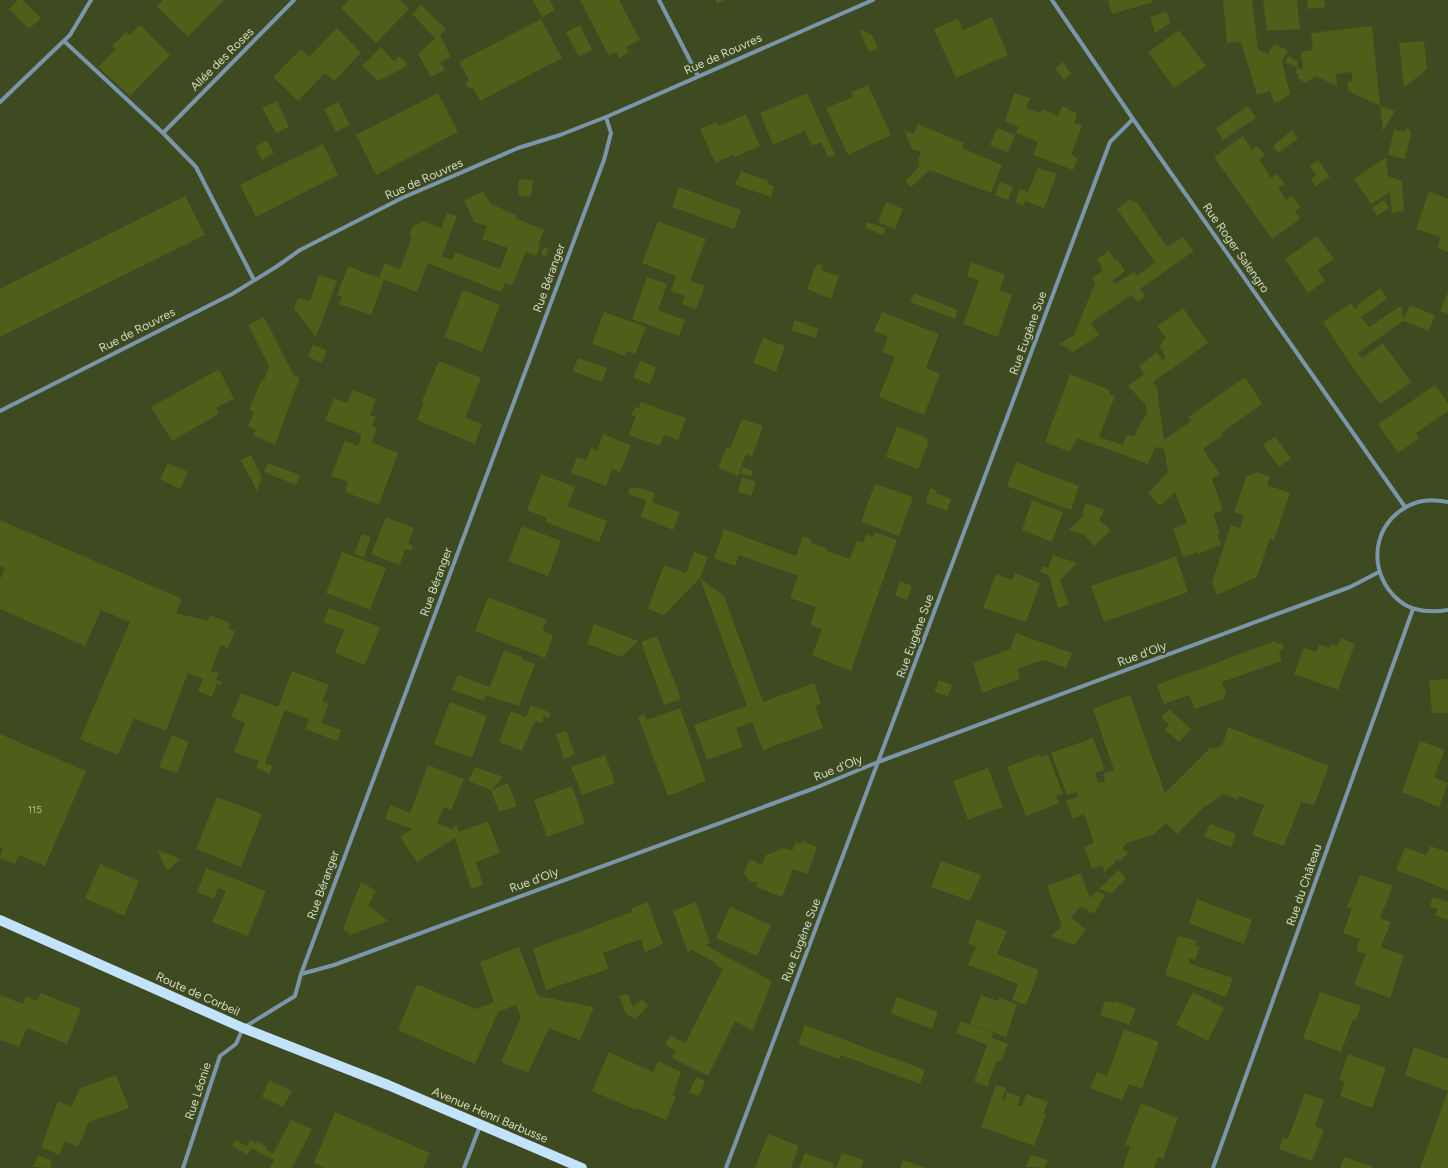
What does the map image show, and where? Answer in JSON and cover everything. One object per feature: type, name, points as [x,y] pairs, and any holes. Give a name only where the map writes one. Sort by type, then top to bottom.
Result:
[{"type":"main road","name":"Route de Corbeil","points":[[0,920],[243,1028],[388,1085]]},
{"type":"main road","name":"Avenue Henri Barbusse","points":[[388,1085],[480,1126],[582,1168]]},
{"type":"street","points":[[0,102],[70,35],[91,0]]},
{"type":"street","name":"Allée des Roses","points":[[163,132],[294,0]]},
{"type":"street","points":[[659,0],[698,76]]},
{"type":"street","name":"Rue de Rouvres","points":[[0,411],[232,294],[300,250],[402,198],[518,148],[560,136],[606,117],[873,0]]},
{"type":"street","name":"Rue Roger Salengro","points":[[1052,0],[1133,119],[1404,507]]},
{"type":"street","points":[[64,41],[163,132],[196,167],[254,280]]},
{"type":"street","name":"Rue Béranger","points":[[243,1028],[295,996],[301,974],[604,160],[611,133],[606,117]]},
{"type":"street","name":"Rue Eugène Sue","points":[[726,1168],[1110,142],[1133,119]]},
{"type":"street","points":[[1448,502],[1434,500],[1419,502],[1404,507],[1390,519],[1381,535],[1377,553],[1379,572],[1386,587],[1398,600],[1413,609],[1432,612],[1448,610]]},
{"type":"street","name":"Rue d'Oly","points":[[301,974],[334,965],[815,788],[878,762],[1350,587],[1379,572]]},
{"type":"street","name":"Rue du Château","points":[[1213,1168],[1413,609]]},
{"type":"street","name":"Rue Léonie","points":[[183,1168],[220,1056],[236,1044],[243,1028]]},
{"type":"street","points":[[464,1168],[480,1126]]},
{"type":"building","points":[[18,0],[23,0],[41,18],[29,29],[9,9]]},
{"type":"building","points":[[163,0],[224,0],[188,37],[157,7]]},
{"type":"building","points":[[349,0],[400,0],[409,9],[376,43],[341,8]]},
{"type":"building","points":[[533,0],[553,0],[550,1],[555,10],[542,17]]},
{"type":"building","points":[[580,0],[619,0],[640,40],[626,47],[629,52],[619,58],[616,52],[609,56]]},
{"type":"building","points":[[715,0],[724,0],[717,4]]},
{"type":"building","points":[[1108,0],[1152,0],[1153,2],[1112,14]]},
{"type":"building","points":[[1223,0],[1252,0],[1258,50],[1268,54],[1274,44],[1288,50],[1282,61],[1290,94],[1280,101],[1274,103],[1270,91],[1257,95],[1241,42],[1227,43]]},
{"type":"building","points":[[1263,0],[1297,0],[1300,29],[1267,31]]},
{"type":"building","points":[[1307,0],[1324,0],[1325,7],[1308,9]]},
{"type":"building","points":[[421,5],[446,29],[440,35],[451,57],[440,63],[445,70],[431,77],[418,54],[435,38],[412,14]]},
{"type":"building","points":[[1167,12],[1170,23],[1155,33],[1150,17]]},
{"type":"building","points":[[992,17],[1008,55],[956,78],[934,29],[958,19],[963,30]]},
{"type":"building","points":[[541,19],[562,58],[480,101],[473,88],[469,89],[465,82],[469,80],[459,62]]},
{"type":"building","points":[[140,25],[170,55],[130,96],[98,67],[116,49],[112,46],[126,32],[129,35]]},
{"type":"building","points":[[580,25],[592,50],[579,57],[566,32]]},
{"type":"building","points":[[1372,26],[1380,106],[1348,91],[1348,82],[1352,81],[1352,72],[1336,74],[1337,86],[1316,76],[1306,83],[1297,78],[1299,75],[1295,73],[1297,67],[1303,70],[1301,52],[1313,50],[1311,33]]},
{"type":"building","points":[[337,28],[361,53],[334,81],[325,73],[298,101],[273,77],[301,49],[309,57]]},
{"type":"building","points":[[859,30],[871,34],[878,48],[869,52]]},
{"type":"building","points":[[1179,30],[1206,66],[1174,88],[1148,52]]},
{"type":"building","points":[[1424,41],[1427,69],[1404,88],[1399,43]]},
{"type":"building","points":[[381,47],[394,61],[399,56],[408,64],[402,69],[378,81],[362,66]]},
{"type":"building","points":[[1288,56],[1298,62],[1297,67],[1285,62]]},
{"type":"building","points":[[1063,62],[1071,74],[1064,80],[1055,68]]},
{"type":"building","points":[[868,85],[891,135],[848,155],[826,108],[853,97],[851,92]]},
{"type":"building","points":[[438,93],[458,132],[376,175],[356,135]]},
{"type":"building","points":[[807,93],[835,155],[828,157],[821,142],[812,146],[805,131],[773,145],[760,113]]},
{"type":"building","points":[[1014,93],[1030,98],[1026,108],[1040,113],[1042,109],[1058,116],[1062,106],[1077,113],[1074,123],[1082,126],[1071,155],[1078,158],[1073,170],[1033,155],[1038,142],[1016,133],[1018,127],[1005,121]]},
{"type":"building","points":[[277,101],[289,127],[276,133],[262,108]]},
{"type":"building","points":[[338,102],[350,125],[336,132],[324,109]]},
{"type":"building","points":[[1248,106],[1256,118],[1223,140],[1216,128]]},
{"type":"building","points":[[1380,106],[1395,111],[1383,131]]},
{"type":"building","points":[[746,114],[760,146],[735,157],[734,155],[715,163],[700,129],[716,122],[719,126]]},
{"type":"building","points":[[918,124],[964,143],[962,148],[1002,165],[991,193],[930,170],[911,187],[905,181],[920,166],[918,160],[921,152],[912,149],[904,130],[914,134]]},
{"type":"building","points":[[997,128],[1015,135],[1008,153],[990,145]]},
{"type":"building","points":[[1406,128],[1411,130],[1411,134],[1405,159],[1388,155],[1394,130],[1405,132]]},
{"type":"building","points":[[1292,130],[1298,139],[1278,153],[1273,146]]},
{"type":"building","points":[[1243,136],[1252,150],[1257,146],[1265,155],[1259,159],[1271,178],[1277,174],[1285,184],[1278,188],[1286,200],[1292,196],[1301,207],[1295,211],[1300,219],[1272,239],[1214,157]]},
{"type":"building","points":[[267,140],[274,153],[262,160],[255,147]]},
{"type":"building","points":[[323,144],[338,175],[256,217],[240,185]]},
{"type":"building","points":[[1386,157],[1388,176],[1402,181],[1404,211],[1392,213],[1390,192],[1371,204],[1354,179]]},
{"type":"building","points":[[1318,160],[1330,177],[1315,186],[1311,179],[1316,175],[1310,166]]},
{"type":"building","points":[[1038,168],[1057,174],[1044,208],[1025,201],[1024,206],[1015,202],[1020,189],[1028,192]]},
{"type":"building","points":[[741,171],[769,181],[768,184],[774,186],[771,197],[735,185]]},
{"type":"building","points":[[519,179],[533,180],[531,197],[518,195]]},
{"type":"building","points":[[1000,182],[1013,187],[1008,200],[995,195]]},
{"type":"building","points":[[679,187],[741,210],[734,229],[672,207]]},
{"type":"building","points":[[1429,191],[1448,199],[1448,252],[1437,248],[1441,237],[1416,229]]},
{"type":"building","points":[[483,192],[491,204],[516,215],[515,218],[544,230],[538,245],[540,246],[536,256],[526,252],[512,286],[505,283],[501,292],[428,263],[417,292],[384,280],[371,315],[339,304],[342,297],[337,295],[348,266],[379,278],[385,263],[400,269],[412,237],[409,236],[413,226],[424,221],[441,228],[447,213],[457,216],[442,256],[452,260],[455,252],[500,269],[508,248],[482,239],[487,226],[474,222],[464,200]]},
{"type":"building","points":[[185,196],[205,235],[0,337],[0,289]]},
{"type":"building","points":[[1131,199],[1134,203],[1136,201],[1167,247],[1183,237],[1194,251],[1140,289],[1145,296],[1138,302],[1131,295],[1091,323],[1099,335],[1073,352],[1060,344],[1074,335],[1095,283],[1092,278],[1103,270],[1097,259],[1109,251],[1115,261],[1117,259],[1125,271],[1112,281],[1115,284],[1134,272],[1137,276],[1155,262],[1117,209]]},
{"type":"building","points":[[1384,200],[1389,208],[1377,216],[1372,208]]},
{"type":"building","points":[[886,202],[903,209],[895,229],[878,222]]},
{"type":"building","points":[[658,221],[706,239],[690,281],[705,286],[696,309],[682,304],[685,296],[671,291],[676,276],[642,263]]},
{"type":"building","points":[[867,222],[886,228],[883,235],[865,228]]},
{"type":"building","points":[[1317,236],[1334,259],[1318,270],[1325,281],[1308,293],[1285,259]]},
{"type":"building","points":[[544,247],[548,249],[546,256],[541,254]]},
{"type":"building","points":[[971,262],[1005,275],[1000,290],[1012,295],[998,337],[963,324],[979,281],[967,276]]},
{"type":"building","points":[[818,264],[823,265],[821,270],[839,276],[831,299],[807,289],[815,267]]},
{"type":"building","points":[[319,275],[337,281],[316,337],[294,308],[298,298],[310,301]]},
{"type":"building","points":[[647,277],[667,284],[658,310],[685,320],[679,336],[632,319]]},
{"type":"building","points":[[1380,288],[1387,299],[1361,317],[1369,327],[1402,305],[1403,320],[1410,305],[1435,315],[1429,331],[1403,321],[1358,353],[1362,358],[1383,343],[1411,382],[1380,404],[1351,365],[1323,322],[1351,303],[1355,309]]},
{"type":"building","points":[[463,290],[500,305],[482,352],[444,337]]},
{"type":"building","points":[[1448,292],[1448,314],[1440,311]]},
{"type":"building","points":[[914,293],[958,310],[955,319],[910,302]]},
{"type":"building","points":[[1183,308],[1208,343],[1153,382],[1157,388],[1164,440],[1191,421],[1188,417],[1245,377],[1262,404],[1221,433],[1223,435],[1203,449],[1220,474],[1212,479],[1223,510],[1213,514],[1220,533],[1217,534],[1221,545],[1198,554],[1198,552],[1183,557],[1173,529],[1187,523],[1175,492],[1160,506],[1148,493],[1168,472],[1164,449],[1155,447],[1148,464],[1077,438],[1070,452],[1045,442],[1070,374],[1110,390],[1109,394],[1115,396],[1099,437],[1123,445],[1127,435],[1134,436],[1147,412],[1145,404],[1128,386],[1144,374],[1139,366],[1157,352],[1162,360],[1166,357],[1159,346],[1162,343],[1161,341],[1166,338],[1157,326]]},
{"type":"building","points":[[604,312],[646,327],[635,354],[627,351],[625,356],[592,344]]},
{"type":"building","points":[[882,312],[939,334],[926,368],[940,374],[924,415],[879,397],[895,357],[882,352],[888,337],[874,331]]},
{"type":"building","points":[[264,317],[294,376],[300,377],[275,445],[253,435],[256,430],[248,426],[254,412],[249,410],[262,379],[264,380],[269,366],[248,325]]},
{"type":"building","points":[[795,320],[819,329],[815,338],[791,330]]},
{"type":"building","points":[[763,338],[785,346],[776,372],[753,363]]},
{"type":"building","points":[[313,345],[327,350],[322,363],[308,357]]},
{"type":"building","points":[[578,358],[607,368],[602,382],[573,371]]},
{"type":"building","points":[[439,361],[481,378],[465,418],[482,424],[475,444],[417,420],[424,402],[422,401]]},
{"type":"building","points":[[640,361],[656,367],[650,384],[633,378]]},
{"type":"building","points":[[219,369],[234,399],[216,408],[219,414],[172,441],[151,407]]},
{"type":"building","points":[[1435,385],[1448,403],[1448,411],[1416,433],[1419,438],[1398,453],[1378,424]]},
{"type":"building","points":[[352,390],[376,399],[370,415],[376,417],[372,426],[377,428],[372,442],[398,453],[379,505],[345,492],[348,482],[331,476],[345,441],[358,446],[361,438],[361,434],[325,420],[334,398],[347,403]]},
{"type":"building","points":[[641,402],[686,418],[678,440],[664,435],[660,446],[629,435],[636,416],[631,415],[635,407],[639,408]]},
{"type":"building","points":[[742,419],[763,426],[752,457],[746,454],[738,476],[718,468],[726,448],[730,449]]},
{"type":"building","points":[[897,426],[927,438],[928,444],[918,469],[886,457]]},
{"type":"building","points":[[603,434],[631,445],[620,472],[612,469],[606,486],[571,473],[577,457],[586,460],[591,448],[597,451]]},
{"type":"building","points":[[1275,436],[1291,459],[1279,467],[1263,445]]},
{"type":"building","points":[[251,455],[262,477],[257,491],[241,460]]},
{"type":"building","points":[[1016,462],[1079,486],[1071,510],[1007,486]]},
{"type":"building","points":[[168,463],[188,472],[180,489],[160,479]]},
{"type":"building","points":[[268,463],[300,475],[296,485],[264,472]]},
{"type":"building","points":[[743,467],[753,471],[751,477],[740,473]]},
{"type":"building","points":[[1257,472],[1270,477],[1267,485],[1290,493],[1274,540],[1270,538],[1257,577],[1217,595],[1212,583],[1231,525],[1240,528],[1244,515],[1234,512],[1246,477]]},
{"type":"building","points":[[541,474],[575,487],[568,506],[607,521],[599,542],[545,522],[547,518],[527,510]]},
{"type":"building","points":[[742,477],[756,482],[751,496],[738,492]]},
{"type":"building","points":[[875,484],[913,497],[899,536],[861,522]]},
{"type":"building","points":[[630,487],[636,489],[637,487],[655,493],[652,502],[680,512],[673,530],[641,517],[646,500],[628,494]]},
{"type":"building","points":[[930,488],[937,491],[936,493],[951,499],[947,511],[926,503]]},
{"type":"building","points":[[1032,500],[1063,512],[1052,542],[1022,530]]},
{"type":"building","points":[[1086,503],[1104,510],[1099,520],[1111,530],[1094,546],[1084,535],[1068,530],[1085,515],[1082,514]]},
{"type":"building","points":[[386,517],[414,528],[408,544],[413,546],[411,551],[405,549],[400,565],[371,554]]},
{"type":"building","points":[[0,520],[182,599],[176,613],[208,621],[210,615],[230,623],[229,629],[235,631],[228,648],[221,645],[211,671],[219,673],[216,680],[222,682],[221,685],[217,684],[212,697],[198,691],[203,679],[188,673],[166,731],[134,718],[118,755],[80,739],[130,622],[101,610],[85,646],[0,609],[0,579],[5,568],[0,566]]},
{"type":"building","points":[[522,526],[561,541],[548,576],[508,561]]},
{"type":"building","points":[[724,529],[796,556],[803,536],[812,540],[811,543],[826,548],[825,550],[850,559],[857,540],[863,543],[866,534],[873,537],[875,532],[897,540],[851,671],[812,655],[822,629],[810,625],[816,607],[790,598],[798,576],[739,555],[735,566],[714,558]]},
{"type":"building","points":[[362,534],[371,537],[364,557],[354,554]]},
{"type":"building","points":[[342,552],[386,568],[370,610],[326,593]]},
{"type":"building","points":[[694,552],[708,557],[700,578],[664,615],[648,609],[664,565],[686,573]]},
{"type":"building","points":[[1053,555],[1077,563],[1060,580],[1069,604],[1058,608],[1049,575],[1040,572],[1042,566],[1048,568]]},
{"type":"building","points":[[1176,556],[1188,592],[1104,622],[1091,586]]},
{"type":"building","points":[[1015,573],[1040,583],[1026,622],[983,608],[996,574],[1012,580]]},
{"type":"building","points":[[700,578],[724,596],[763,702],[814,683],[821,704],[815,706],[823,728],[763,750],[752,722],[736,728],[743,747],[707,760],[694,725],[747,706]]},
{"type":"building","points":[[900,581],[912,586],[907,600],[895,595]]},
{"type":"building","points":[[488,597],[547,620],[542,630],[553,635],[545,658],[475,631]]},
{"type":"building","points":[[329,608],[380,627],[365,665],[335,653],[344,630],[323,622]]},
{"type":"building","points":[[594,624],[638,641],[622,657],[587,644]]},
{"type":"building","points":[[1016,633],[1072,653],[1066,668],[1043,660],[1017,669],[1020,679],[982,693],[973,663],[1010,649]]},
{"type":"building","points":[[657,636],[681,699],[664,705],[641,642]]},
{"type":"building","points":[[1341,638],[1355,644],[1338,690],[1294,674],[1304,647],[1316,652],[1319,644],[1329,648],[1331,644],[1337,647]]},
{"type":"building","points":[[1275,641],[1276,644],[1282,643],[1284,646],[1279,652],[1282,661],[1222,682],[1226,693],[1223,699],[1195,709],[1189,695],[1164,704],[1157,685]]},
{"type":"building","points":[[504,650],[522,657],[521,659],[535,664],[519,706],[486,695],[484,701],[452,690],[458,675],[490,687]]},
{"type":"building","points":[[292,671],[329,685],[322,701],[329,704],[321,723],[341,730],[337,741],[305,729],[309,719],[285,710],[265,763],[272,766],[270,774],[256,768],[259,761],[234,752],[245,723],[231,717],[241,693],[278,707]]},
{"type":"building","points":[[1448,679],[1448,713],[1432,713],[1429,680]]},
{"type":"building","points":[[939,680],[952,685],[948,696],[934,692]]},
{"type":"building","points":[[1130,695],[1165,793],[1211,747],[1213,749],[1222,746],[1228,727],[1329,766],[1314,805],[1301,802],[1284,846],[1252,835],[1264,805],[1239,796],[1238,800],[1224,794],[1203,808],[1177,834],[1166,823],[1153,835],[1127,843],[1122,848],[1128,853],[1120,861],[1118,859],[1105,872],[1102,865],[1092,869],[1084,847],[1094,843],[1084,814],[1073,819],[1066,801],[1078,797],[1076,792],[1067,795],[1051,753],[1093,738],[1105,770],[1095,773],[1098,783],[1105,781],[1103,774],[1114,770],[1093,709]]},
{"type":"building","points":[[450,702],[487,716],[472,758],[434,744]]},
{"type":"building","points":[[531,705],[551,713],[549,718],[544,716],[542,723],[535,721],[522,751],[499,742],[511,711],[526,717]]},
{"type":"building","points":[[680,708],[706,781],[668,796],[638,717],[644,714],[647,720]]},
{"type":"building","points":[[1169,709],[1191,729],[1179,742],[1165,730],[1169,724],[1161,717]]},
{"type":"building","points":[[566,731],[575,754],[564,759],[556,734]]},
{"type":"building","points":[[0,734],[86,771],[45,866],[19,855],[15,864],[0,858],[3,848],[0,847]]},
{"type":"building","points":[[172,735],[189,742],[177,773],[159,767]]},
{"type":"building","points":[[1420,741],[1445,750],[1434,777],[1448,783],[1439,807],[1402,792]]},
{"type":"building","points":[[1040,754],[1041,757],[1048,755],[1063,794],[1056,796],[1059,803],[1026,816],[1007,767]]},
{"type":"building","points":[[605,755],[615,783],[582,795],[571,767]]},
{"type":"building","points":[[428,765],[464,779],[451,810],[444,807],[437,823],[452,829],[456,824],[459,832],[488,821],[500,853],[476,862],[483,885],[471,889],[455,838],[417,862],[400,837],[412,829],[385,819],[390,805],[410,813]]},
{"type":"building","points":[[475,767],[503,777],[491,790],[468,781]]},
{"type":"building","points":[[988,768],[1003,807],[968,820],[953,781]]},
{"type":"building","points":[[508,783],[517,806],[499,812],[491,790]]},
{"type":"building","points":[[572,786],[585,823],[547,837],[534,800]]},
{"type":"building","points":[[217,797],[262,814],[241,867],[196,849]]},
{"type":"building","points":[[1210,824],[1236,834],[1231,847],[1204,837]]},
{"type":"building","points":[[803,841],[817,847],[808,874],[793,869],[782,897],[756,887],[757,883],[750,881],[744,873],[749,861],[752,860],[762,865],[766,855],[784,848],[792,851],[796,842],[801,844]]},
{"type":"building","points":[[1430,846],[1448,852],[1448,890],[1396,870],[1405,847],[1426,855]]},
{"type":"building","points":[[157,850],[181,859],[167,871]]},
{"type":"building","points":[[941,861],[981,875],[970,901],[931,887]]},
{"type":"building","points":[[100,864],[139,881],[124,916],[85,898]]},
{"type":"building","points":[[206,868],[266,891],[248,936],[212,922],[226,891],[218,888],[214,899],[197,892]]},
{"type":"building","points":[[1118,870],[1126,878],[1111,894],[1099,889]]},
{"type":"building","points":[[1081,873],[1090,898],[1097,891],[1105,895],[1094,914],[1081,907],[1071,917],[1086,930],[1074,945],[1051,936],[1062,926],[1047,886]]},
{"type":"building","points":[[1360,875],[1393,886],[1380,918],[1391,922],[1381,947],[1404,955],[1390,998],[1354,985],[1366,954],[1356,951],[1360,939],[1343,933],[1352,908],[1347,907]]},
{"type":"building","points":[[361,882],[376,891],[368,905],[388,921],[350,935],[343,929]]},
{"type":"building","points":[[1433,897],[1448,902],[1448,920],[1435,915],[1438,909],[1430,906]]},
{"type":"building","points":[[1197,899],[1252,920],[1244,944],[1189,923]]},
{"type":"building","points":[[648,902],[663,944],[645,952],[641,939],[603,953],[609,969],[546,990],[533,949],[632,912],[631,909]]},
{"type":"building","points":[[696,902],[710,943],[705,945],[772,981],[753,1031],[735,1021],[708,1076],[672,1058],[676,1051],[665,1045],[670,1035],[685,1043],[723,969],[715,965],[716,963],[692,950],[688,953],[673,911]]},
{"type":"building","points":[[730,907],[771,925],[757,956],[716,938]]},
{"type":"building","points":[[977,919],[1007,931],[997,954],[1039,970],[1026,1005],[1012,1000],[1018,984],[968,965],[976,947],[968,943]]},
{"type":"building","points":[[1179,936],[1197,941],[1195,945],[1200,947],[1195,960],[1189,958],[1189,963],[1233,978],[1226,997],[1165,975],[1177,938]]},
{"type":"building","points":[[519,947],[538,996],[594,1007],[580,1040],[549,1028],[528,1073],[501,1062],[521,1017],[516,1005],[498,1012],[475,1064],[398,1030],[416,986],[419,985],[476,1009],[494,1002],[480,962]]},
{"type":"building","points":[[1193,992],[1224,1008],[1208,1041],[1176,1025]]},
{"type":"building","points":[[1320,992],[1361,1006],[1356,1020],[1353,1019],[1341,1052],[1303,1038]]},
{"type":"building","points":[[41,993],[81,1009],[67,1044],[27,1028],[19,1047],[0,1040],[0,995],[23,1004],[26,996],[37,1001]]},
{"type":"building","points":[[628,994],[633,1007],[642,999],[648,1006],[636,1019],[626,1014],[619,996]]},
{"type":"building","points":[[981,995],[998,1001],[999,998],[1017,1004],[1006,1037],[970,1024]]},
{"type":"building","points":[[897,997],[938,1012],[932,1029],[891,1013]]},
{"type":"building","points":[[1105,1001],[1115,1003],[1115,1001],[1136,1009],[1129,1025],[1100,1015]]},
{"type":"building","points":[[961,1021],[993,1033],[992,1038],[1008,1044],[1001,1062],[997,1061],[987,1087],[974,1081],[987,1045],[956,1033]]},
{"type":"building","points":[[805,1025],[925,1070],[920,1084],[841,1055],[839,1059],[798,1044]]},
{"type":"building","points":[[1124,1029],[1159,1042],[1142,1089],[1129,1084],[1122,1100],[1090,1088],[1097,1072],[1107,1076]]},
{"type":"building","points":[[1414,1047],[1448,1059],[1448,1091],[1405,1075]]},
{"type":"building","points":[[609,1052],[653,1072],[658,1061],[681,1072],[673,1095],[676,1097],[666,1120],[637,1108],[636,1110],[592,1091]]},
{"type":"building","points":[[1348,1054],[1386,1068],[1372,1108],[1340,1096],[1345,1082],[1339,1080]]},
{"type":"building","points":[[116,1075],[129,1108],[89,1122],[78,1147],[65,1141],[59,1155],[41,1147],[58,1101],[71,1107],[80,1088]]},
{"type":"building","points":[[696,1077],[705,1081],[699,1096],[689,1093]]},
{"type":"building","points":[[269,1080],[292,1091],[283,1107],[262,1097]]},
{"type":"building","points":[[996,1085],[1006,1088],[1002,1099],[1004,1100],[1007,1092],[1020,1097],[1018,1105],[1022,1106],[1026,1094],[1048,1102],[1043,1114],[1046,1115],[1034,1146],[981,1127]]},
{"type":"building","points":[[1448,1091],[1448,1168],[1420,1168]]},
{"type":"building","points":[[1305,1093],[1324,1100],[1315,1126],[1324,1130],[1312,1161],[1279,1149],[1283,1137],[1288,1139]]},
{"type":"building","points":[[1141,1103],[1178,1118],[1163,1159],[1158,1157],[1154,1168],[1123,1168],[1130,1147],[1125,1145]]},
{"type":"building","points":[[335,1112],[430,1153],[423,1168],[325,1168],[314,1163]]},
{"type":"building","points":[[291,1120],[312,1129],[292,1168],[270,1168],[274,1160],[251,1148],[248,1155],[232,1146],[235,1140],[247,1146],[250,1140],[257,1144],[257,1141],[267,1147],[266,1149],[273,1154]]},
{"type":"building","points":[[768,1134],[799,1146],[791,1168],[755,1168]]},
{"type":"building","points":[[805,1153],[835,1164],[833,1168],[799,1168]]},
{"type":"building","points":[[842,1153],[864,1160],[861,1168],[836,1168]]},
{"type":"building","points":[[38,1155],[52,1161],[50,1168],[33,1167]]},
{"type":"building","points":[[1031,1155],[1048,1160],[1044,1168],[1026,1167]]},
{"type":"building","points":[[1344,1157],[1372,1166],[1371,1168],[1340,1168]]},
{"type":"building","points":[[903,1160],[926,1168],[900,1168]]}]
